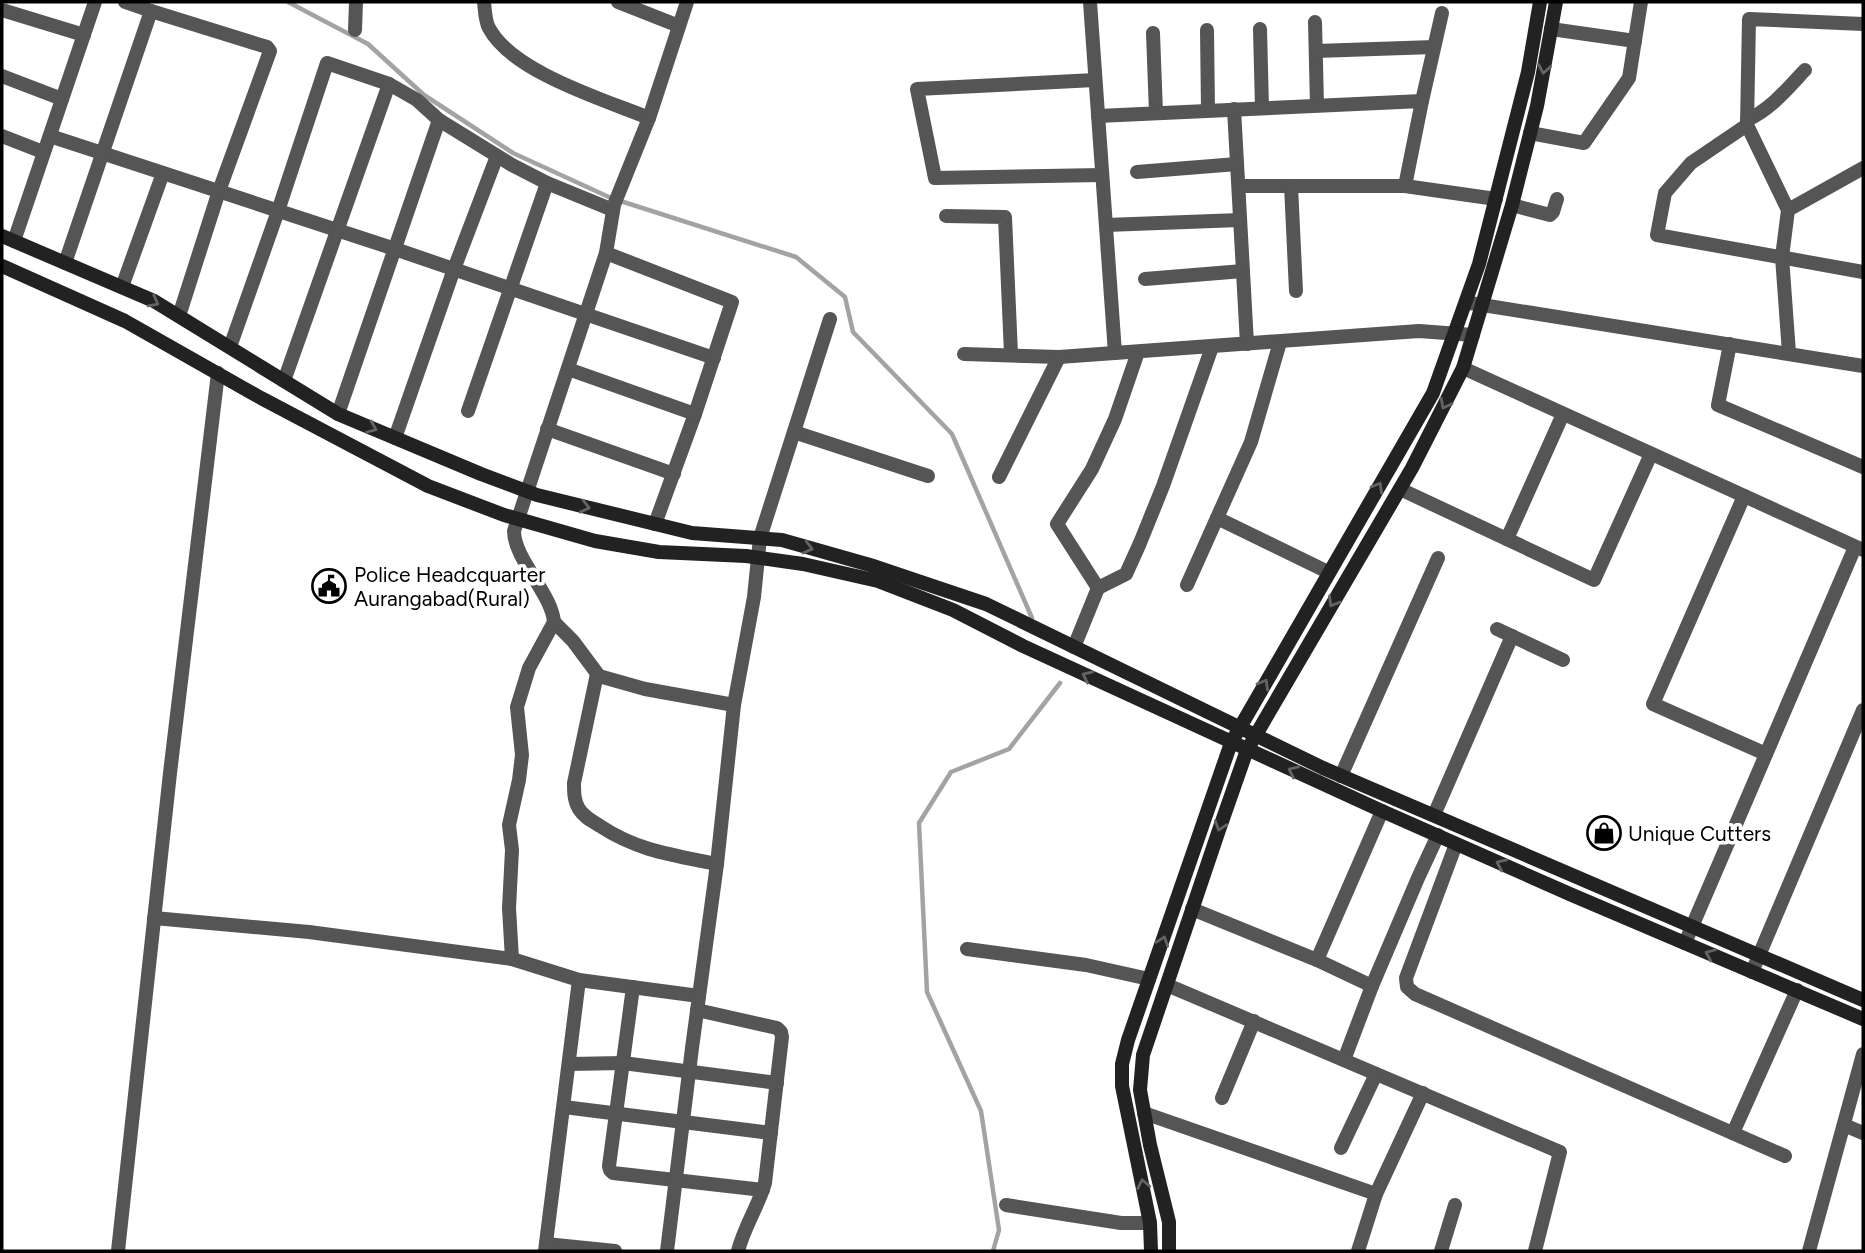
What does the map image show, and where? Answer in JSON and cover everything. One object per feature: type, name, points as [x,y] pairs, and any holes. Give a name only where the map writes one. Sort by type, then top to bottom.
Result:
[{"type":"street","points":[[95,2],[50,136],[8,239],[154,301],[338,414],[481,474],[527,491],[692,533],[782,540],[932,584],[986,604],[1341,776],[1863,1000]]},
{"type":"street","points":[[125,2],[270,49],[219,191],[179,316]]},
{"type":"street","points":[[355,30],[356,2]]},
{"type":"street","points":[[484,2],[488,27],[500,43],[521,60],[549,77],[649,118]]},
{"type":"street","points":[[618,2],[679,26]]},
{"type":"street","points":[[512,958],[509,908],[512,850],[509,825],[522,755],[517,707],[528,668],[554,622],[547,601],[516,543],[514,531],[606,253],[615,203],[649,118],[687,2]]},
{"type":"street","points":[[1090,2],[1115,353]]},
{"type":"street","points":[[1151,1251],[1150,1223],[1122,1086],[1122,1064],[1128,1040],[1231,743],[1433,393],[1479,264],[1528,72],[1540,2]]},
{"type":"street","points":[[1173,1250],[1140,1090],[1143,1055],[1247,750],[1400,489],[1463,368],[1512,205],[1530,133],[1556,2]]},
{"type":"street","points":[[1530,133],[1584,143],[1629,78],[1641,2]]},
{"type":"street","points":[[2,10],[84,35]]},
{"type":"street","points":[[65,263],[151,11]]},
{"type":"street","points":[[1405,187],[1442,13]]},
{"type":"street","points":[[1789,353],[1782,257],[1788,210],[1747,123],[1749,19],[1863,24]]},
{"type":"street","points":[[1315,22],[1317,105]]},
{"type":"street","points":[[1260,29],[1262,107]]},
{"type":"street","points":[[1551,29],[1635,41]]},
{"type":"street","points":[[1207,30],[1208,110]]},
{"type":"street","points":[[1153,33],[1156,113]]},
{"type":"street","points":[[1316,51],[1434,47]]},
{"type":"street","points":[[230,347],[327,62],[389,84],[417,100],[439,120],[547,183],[615,203]]},
{"type":"street","points":[[1805,70],[1776,102],[1691,163],[1665,193],[1657,235],[1863,272]]},
{"type":"street","points":[[2,76],[62,99]]},
{"type":"street","points":[[1095,80],[917,89],[935,178],[1102,175]]},
{"type":"street","points":[[284,381],[389,84]]},
{"type":"street","points":[[1098,116],[1422,101]]},
{"type":"street","points":[[1234,108],[1247,344]]},
{"type":"street","points":[[338,414],[439,120]]},
{"type":"street","points":[[2,136],[43,152]]},
{"type":"street","points":[[50,136],[395,249],[714,358]]},
{"type":"street","points":[[394,438],[497,156]]},
{"type":"street","points":[[1137,172],[1237,164]]},
{"type":"street","points":[[1788,210],[1863,168]]},
{"type":"street","points":[[122,288],[163,173]]},
{"type":"street","points":[[468,411],[547,183]]},
{"type":"street","points":[[1239,186],[1421,187],[1496,199]]},
{"type":"street","points":[[1291,187],[1296,291]]},
{"type":"street","points":[[1512,205],[1550,215],[1557,199]]},
{"type":"street","points":[[946,216],[1005,218],[1011,354]]},
{"type":"street","points":[[1105,225],[1240,220]]},
{"type":"street","points":[[606,253],[731,301],[732,305],[655,524]]},
{"type":"street","points":[[2,266],[125,321],[428,486],[517,518],[595,541],[659,552],[746,556],[803,564],[878,581],[953,610],[1231,743],[1456,844],[1863,1019]]},
{"type":"street","points":[[1145,279],[1243,271]]},
{"type":"street","points":[[1465,302],[1863,366]]},
{"type":"street","points":[[667,1251],[717,864],[734,705],[754,597],[760,538],[830,319]]},
{"type":"street","points":[[964,354],[1059,357],[1419,331],[1473,335]]},
{"type":"street","points":[[1187,585],[1251,442],[1280,342]]},
{"type":"street","points":[[1730,344],[1718,405],[1863,467]]},
{"type":"street","points":[[1074,647],[1098,588],[1126,574],[1163,486],[1212,347]]},
{"type":"street","points":[[1098,588],[1057,524],[1092,469],[1115,419],[1138,352]]},
{"type":"street","points":[[999,477],[1059,357]]},
{"type":"street","points":[[1463,368],[1859,548],[1685,943]]},
{"type":"street","points":[[568,369],[695,414]]},
{"type":"street","points":[[118,1251],[218,373]]},
{"type":"street","points":[[1507,539],[1563,414]]},
{"type":"street","points":[[547,429],[674,474]]},
{"type":"street","points":[[794,432],[928,476]]},
{"type":"street","points":[[1400,489],[1594,580],[1651,454]]},
{"type":"street","points":[[1744,496],[1653,704],[1766,754]]},
{"type":"street","points":[[1217,518],[1328,572]]},
{"type":"street","points":[[1341,776],[1438,558]]},
{"type":"street","points":[[554,622],[573,641],[597,674],[604,678],[645,689],[734,705]]},
{"type":"street","points":[[1497,629],[1563,660]]},
{"type":"street","points":[[1434,816],[1512,636]]},
{"type":"street","points":[[597,674],[574,783],[577,807],[583,815],[614,835],[647,849],[717,864]]},
{"type":"street","points":[[1752,972],[1863,710]]},
{"type":"street","points":[[1317,960],[1382,811]]},
{"type":"street","points":[[1344,1060],[1371,986],[1438,835]]},
{"type":"street","points":[[1456,844],[1406,978],[1407,988],[1415,994],[1785,1156]]},
{"type":"street","points":[[1192,909],[1317,960],[1371,986]]},
{"type":"street","points":[[154,918],[309,932],[512,958],[579,981],[633,987],[698,1003],[777,1028],[782,1037],[763,1190],[738,1251]]},
{"type":"street","points":[[967,948],[1086,965],[1149,979]]},
{"type":"street","points":[[579,981],[546,1248],[615,1251]]},
{"type":"street","points":[[1167,985],[1560,1152],[1535,1251]]},
{"type":"street","points":[[633,987],[610,1170],[613,1173],[763,1190]]},
{"type":"street","points":[[1733,1133],[1797,990]]},
{"type":"street","points":[[1140,1007],[1158,1012]]},
{"type":"street","points":[[1222,1098],[1254,1021]]},
{"type":"street","points":[[1812,1250],[1863,1054]]},
{"type":"street","points":[[569,1064],[623,1063],[777,1083]]},
{"type":"street","points":[[1341,1148],[1376,1074]]},
{"type":"street","points":[[1359,1251],[1376,1194],[1423,1093]]},
{"type":"street","points":[[564,1107],[771,1133]]},
{"type":"street","points":[[1144,1113],[1376,1194]]},
{"type":"street","points":[[1844,1125],[1863,1133]]},
{"type":"street","points":[[1006,1205],[1121,1223],[1150,1223]]},
{"type":"street","points":[[1441,1251],[1454,1205]]},
{"type":"waterway","points":[[288,2],[368,44],[424,95],[513,153],[611,198],[796,257],[845,297],[853,332],[952,434],[1032,618]]},
{"type":"waterway","points":[[993,1251],[999,1230],[981,1111],[927,992],[919,823],[951,772],[1009,749],[1060,683]]},
{"type":"place","name":"Police Headcquarter Aurangabad(Rural)","points":[[329,586]]},
{"type":"place","name":"Unique Cutters","points":[[1604,833]]}]
